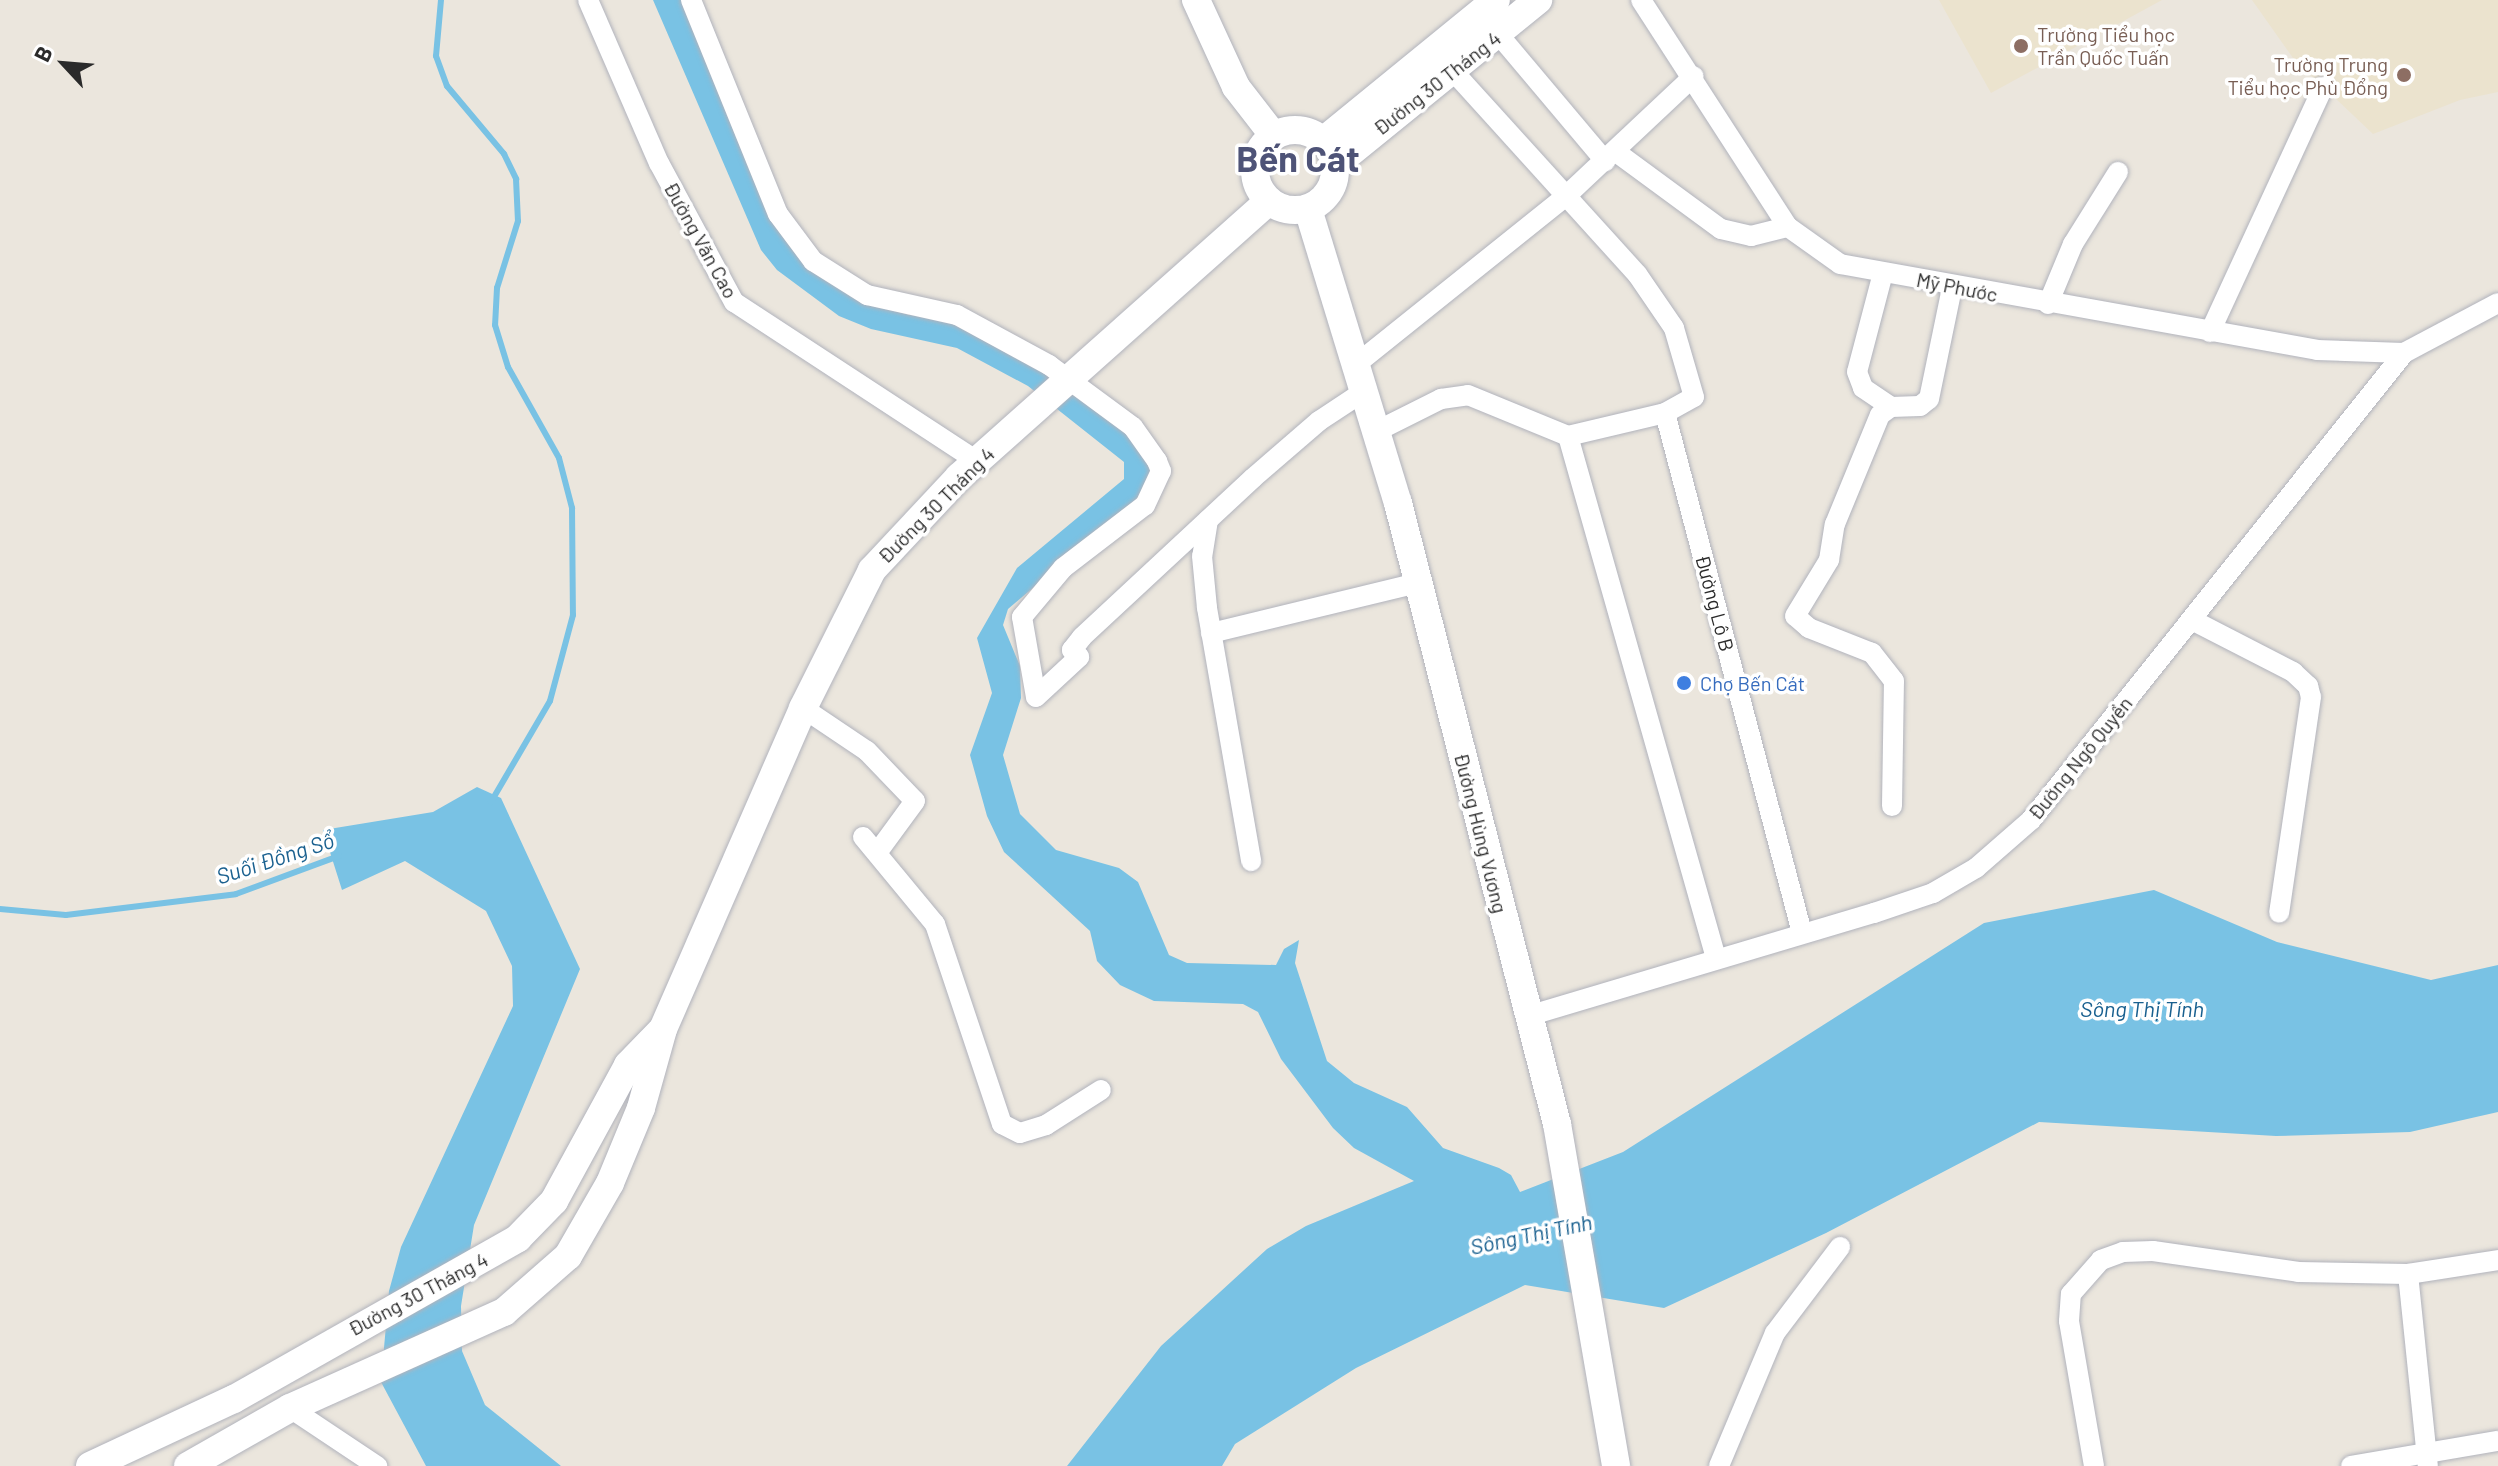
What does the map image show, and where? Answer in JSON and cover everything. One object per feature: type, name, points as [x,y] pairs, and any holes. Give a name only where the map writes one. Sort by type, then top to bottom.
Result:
[{"type":"main road","points":[[1196,0],[1236,87],[1274,136]]},
{"type":"main road","name":"Đường 30 Tháng 4","points":[[1329,153],[1376,115],[1496,0]]},
{"type":"main road","name":"Đường 30 Tháng 4","points":[[1376,115],[1454,72],[1538,0]]},
{"type":"main road","points":[[1299,130],[1329,153],[1329,192],[1308,209],[1281,208],[1269,201],[1255,168],[1274,136],[1299,130]]},
{"type":"main road","name":"Đường 30 Tháng 4","points":[[188,1466],[290,1408],[491,1318],[527,1296],[575,1244],[610,1183],[641,1108],[663,1029],[803,708],[872,570],[977,461],[1269,201]]},
{"type":"main road","name":"Đường Hùng Vương","points":[[1308,209],[1359,362],[1557,1124],[1616,1466]]},
{"type":"main road","name":"Đường 30 Tháng 4","points":[[90,1466],[234,1399],[518,1238],[554,1201],[628,1065],[663,1029]]},
{"type":"street","name":"Đường Văn Cao","points":[[588,0],[659,163],[734,302],[977,461]]},
{"type":"street","points":[[691,0],[778,214],[813,261],[829,275],[884,302],[957,315],[1069,379],[1133,427],[1161,471],[1145,505],[1063,568],[1022,617],[1036,697],[1079,657],[1072,650],[1082,637],[1319,421],[1366,390]]},
{"type":"street","name":"Mỹ Phước","points":[[1641,0],[1694,76],[1788,227],[1840,264],[1952,288],[2317,350],[2404,353]]},
{"type":"street","points":[[1499,35],[1611,156],[1721,229],[1751,236],[1788,227]]},
{"type":"street","points":[[1377,431],[1441,399],[1468,395],[1568,436],[1665,413],[1694,397],[1674,328],[1637,274],[1454,72]]},
{"type":"street","points":[[1359,362],[1566,196],[1694,76]]},
{"type":"street","points":[[2210,332],[2323,87]]},
{"type":"street","points":[[2048,304],[2073,244],[2118,172]]},
{"type":"street","points":[[1883,273],[1857,372],[1863,388],[1891,407]]},
{"type":"street","points":[[1892,806],[1894,681],[1872,653],[1809,628],[1795,616],[1829,560],[1835,524],[1880,415],[1891,407],[1920,406],[1929,399],[1952,288]]},
{"type":"street","name":"Đường Ngô Quyền","points":[[1528,1016],[1933,893],[1976,868],[2031,820],[2404,353],[2498,303]]},
{"type":"street","name":"Đường Lô B","points":[[1665,413],[1802,933]]},
{"type":"street","points":[[1568,436],[1716,958]]},
{"type":"street","points":[[1208,520],[1202,556],[1211,633],[1251,861]]},
{"type":"street","points":[[1211,633],[1418,583]]},
{"type":"street","points":[[2192,620],[2293,672],[2308,686],[2311,697],[2303,769],[2279,913]]},
{"type":"street","points":[[803,708],[867,751],[915,801],[877,853]]},
{"type":"street","points":[[863,837],[935,924],[1002,1124],[1020,1133],[1046,1125],[1101,1090]]},
{"type":"street","points":[[1719,1466],[1775,1333],[1840,1247]]},
{"type":"street","points":[[2094,1466],[2069,1321],[2071,1294],[2101,1260],[2123,1252],[2153,1251],[2298,1272],[2408,1274],[2498,1260]]},
{"type":"street","points":[[2408,1274],[2427,1459]]},
{"type":"street","points":[[290,1408],[377,1466]]},
{"type":"street","points":[[2351,1466],[2427,1459],[2498,1441]]},
{"type":"shaded area","name":"Trường Tiểu học Trần Quốc Tuấn","points":[[1939,0],[2162,0],[1991,93]]},
{"type":"shaded area","name":"Trường Trung Tiểu học Phù Đổng","points":[[2252,0],[2498,0],[2498,92],[2460,100],[2373,134],[2293,58]]},
{"type":"water","name":"Sông Thị Tính","points":[[653,0],[684,0],[777,220],[879,306],[909,315],[942,317],[1036,363],[1135,439],[1151,470],[1147,486],[1135,501],[1008,609],[1003,625],[1020,666],[1021,698],[1003,755],[1020,814],[1056,850],[1119,868],[1138,882],[1169,955],[1187,963],[1276,965],[1284,949],[1299,940],[1295,963],[1327,1061],[1354,1083],[1407,1107],[1443,1148],[1499,1168],[1511,1175],[1520,1192],[1623,1152],[1984,923],[2154,890],[2277,942],[2431,980],[2498,965],[2498,1112],[2410,1132],[2276,1136],[2039,1122],[1826,1233],[1664,1308],[1525,1285],[1356,1368],[1235,1444],[1222,1466],[1067,1466],[1161,1346],[1267,1249],[1306,1226],[1414,1181],[1354,1148],[1333,1128],[1281,1059],[1258,1012],[1243,1004],[1154,1001],[1120,985],[1097,961],[1090,931],[1004,852],[987,816],[970,755],[992,693],[977,638],[1017,568],[1124,479],[1124,462],[1028,386],[957,348],[871,329],[839,316],[777,270],[761,250]]},
{"type":"water","points":[[477,787],[501,798],[580,969],[474,1225],[461,1306],[462,1351],[485,1405],[561,1466],[426,1466],[381,1382],[389,1291],[401,1247],[513,1006],[512,966],[486,911],[405,861],[342,890],[323,830],[433,812]]},
{"type":"waterway","points":[[441,0],[436,56],[447,86],[504,154],[516,179],[518,221],[497,288],[495,325],[508,367],[559,458],[572,508],[573,615],[550,701],[491,802]]},
{"type":"waterway","name":"Suối Đồng Sổ","points":[[0,909],[66,915],[236,894],[339,856]]},
{"type":"place","name":"Trường Tiểu học Trần Quốc Tuấn","points":[[2021,46]]},
{"type":"place","name":"Trường Trung Tiểu học Phù Đổng","points":[[2404,75]]},
{"type":"place","name":"Chợ Bến Cát","points":[[1684,683]]},
{"type":"district","name":"Bến Cát","points":[[1298,158]]}]
